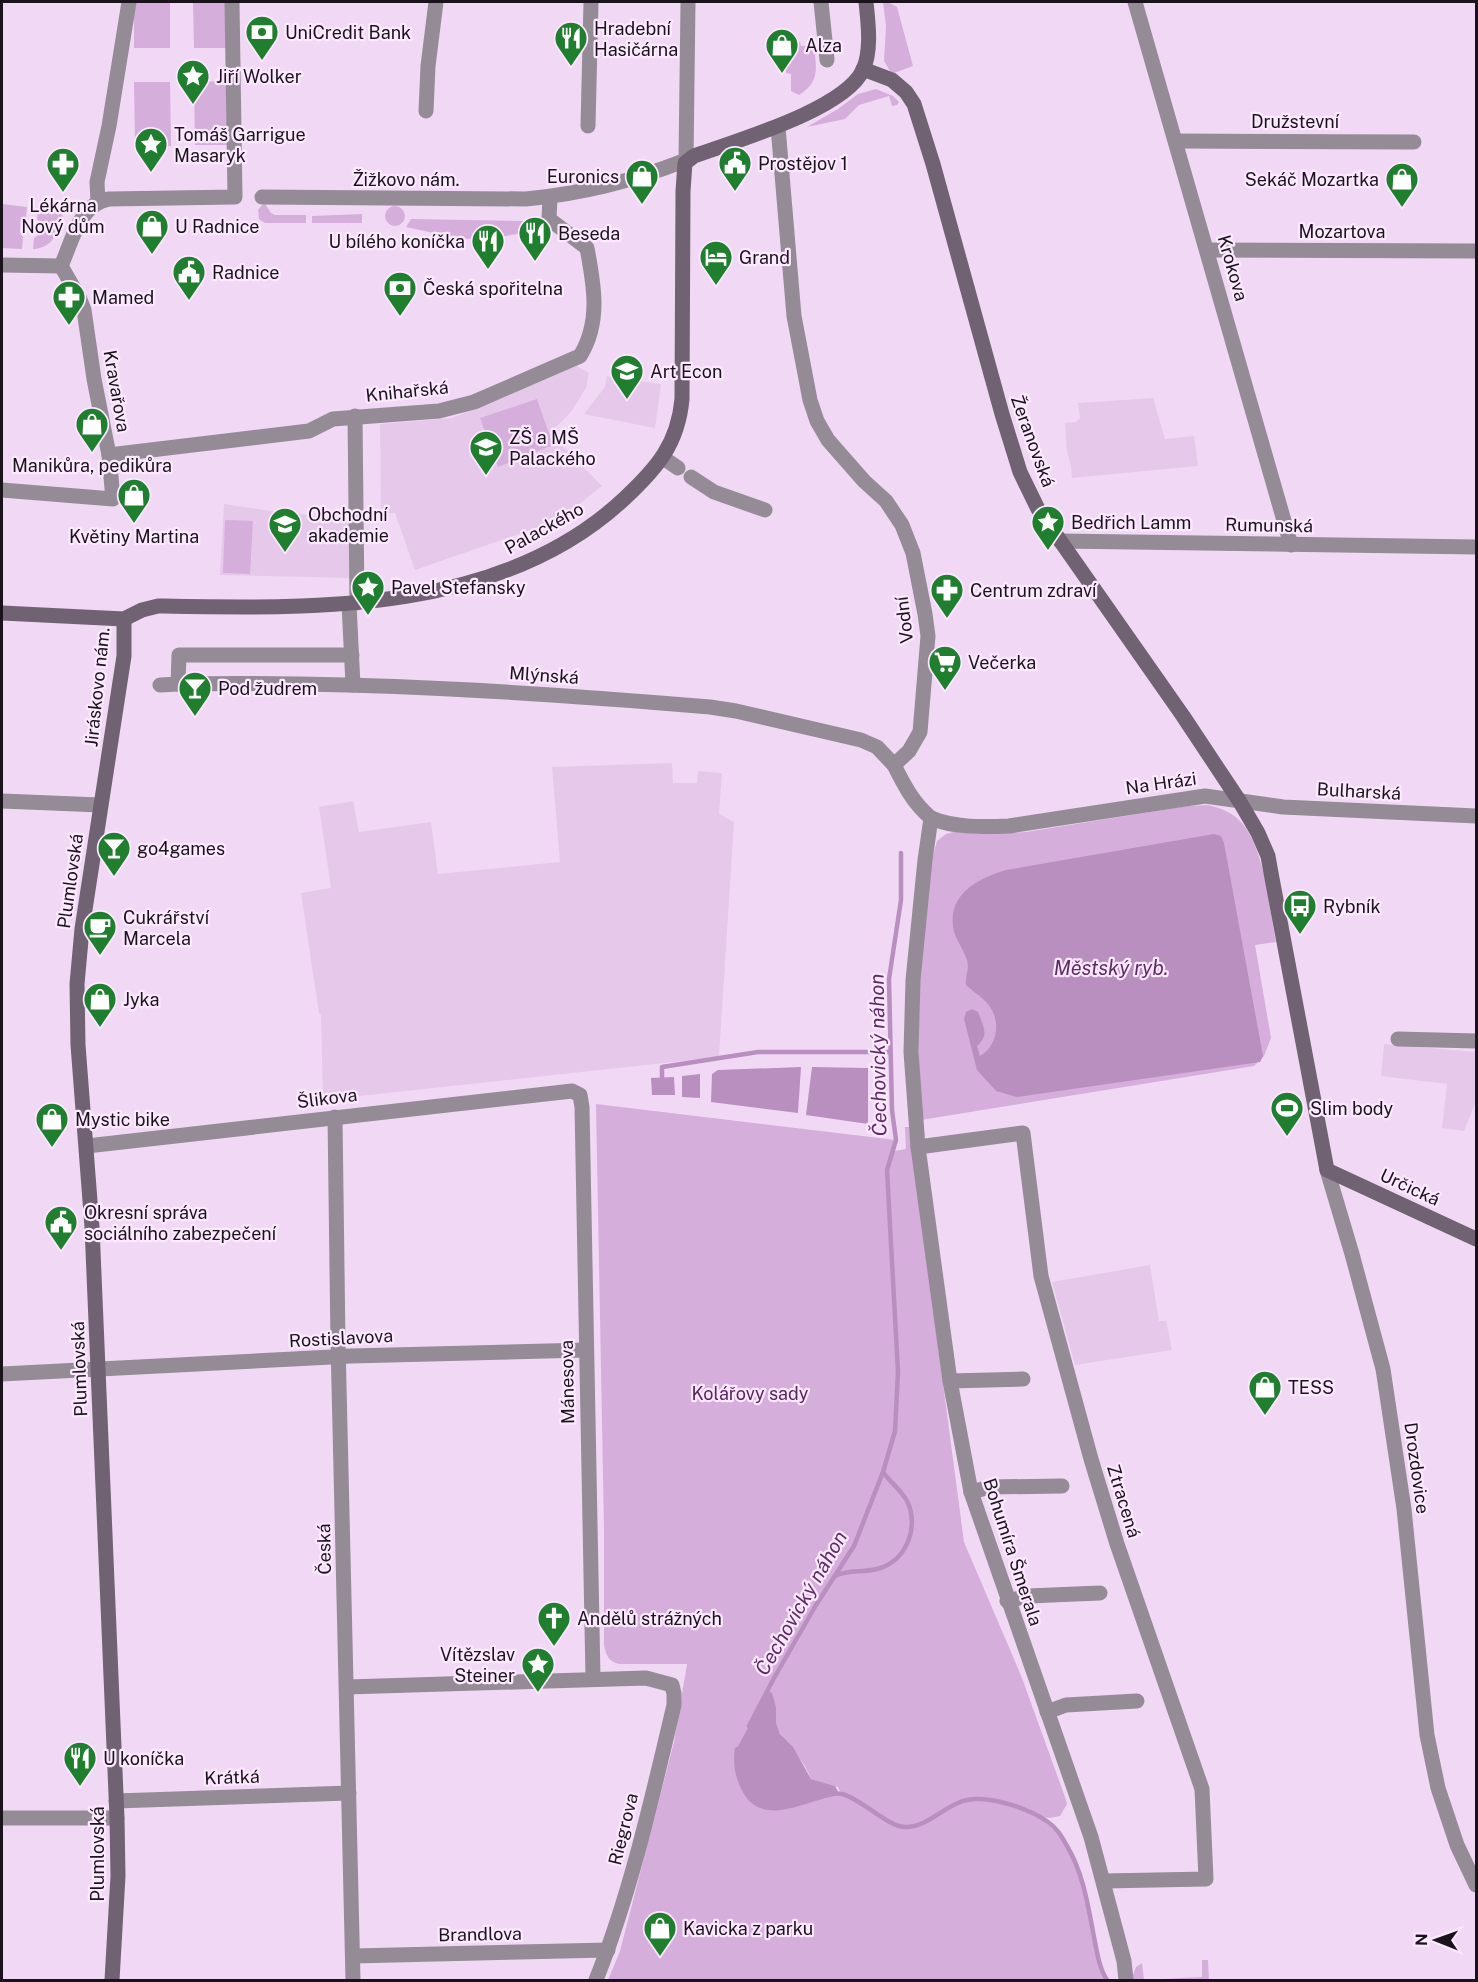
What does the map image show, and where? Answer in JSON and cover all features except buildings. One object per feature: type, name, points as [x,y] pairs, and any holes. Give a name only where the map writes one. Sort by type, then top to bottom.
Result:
[{"type":"main road","points":[[686,160],[777,126],[840,93],[859,76],[863,69],[868,28],[866,2]]},
{"type":"main road","name":"Žeranovská","points":[[863,69],[892,80],[906,92],[914,104],[933,164],[1000,408],[1020,472],[1038,509],[1240,802]]},
{"type":"main road","name":"Palackého","points":[[124,619],[142,610],[158,606],[310,607],[411,594],[470,582],[535,559],[606,515],[650,473],[676,433],[682,399],[683,191],[686,160]]},
{"type":"main road","points":[[2,613],[124,619]]},
{"type":"main road","name":"Jiráskovo nám.","points":[[109,759],[124,656],[124,619]]},
{"type":"main road","name":"Plumlovská","points":[[109,759],[82,929],[77,984],[78,1045],[92,1217],[117,1818],[112,1980]]},
{"type":"main road","name":"Drozdovice","points":[[1240,802],[1268,856],[1327,1170]]},
{"type":"main road","name":"Určická","points":[[1327,1170],[1476,1239]]},
{"type":"street","points":[[98,201],[97,182],[109,126],[129,2]]},
{"type":"street","points":[[2,265],[61,266],[85,212],[98,201],[235,197],[232,2]]},
{"type":"street","points":[[426,111],[428,66],[436,2]]},
{"type":"street","points":[[588,126],[591,2]]},
{"type":"street","points":[[686,160],[687,2]]},
{"type":"street","points":[[822,2],[827,60]]},
{"type":"street","name":"Krokova","points":[[1135,2],[1292,545]]},
{"type":"street","name":"Vodní","points":[[777,126],[794,316],[810,400],[817,421],[828,440],[895,512],[908,537],[913,553],[928,636],[924,697],[920,732],[916,742],[894,765]]},
{"type":"street","name":"Družstevní","points":[[1176,141],[1414,142]]},
{"type":"street","name":"Žižkovo nám.","points":[[262,197],[526,199],[550,197],[651,174],[686,160]]},
{"type":"street","name":"Knihařská","points":[[109,455],[309,431],[333,418],[439,411],[474,402],[580,356],[589,341],[593,325],[595,287],[587,248],[549,219],[550,197]]},
{"type":"street","name":"Mozartova","points":[[1207,250],[1476,251]]},
{"type":"street","name":"Kravařova","points":[[2,489],[113,499],[109,455],[94,379],[84,310],[61,266]]},
{"type":"street","points":[[353,685],[355,416]]},
{"type":"street","points":[[662,457],[678,468]]},
{"type":"street","points":[[691,477],[714,492],[765,510]]},
{"type":"street","name":"Rumunská","points":[[1060,541],[1476,547]]},
{"type":"street","points":[[178,684],[179,655],[352,656]]},
{"type":"street","name":"Mlýnská","points":[[160,685],[353,685],[496,692],[736,711],[861,740],[877,747],[894,765]]},
{"type":"street","points":[[894,765],[910,795],[931,818]]},
{"type":"street","name":"Na Hrázi","points":[[931,818],[989,827],[1009,826],[1205,796],[1240,802]]},
{"type":"street","points":[[2,801],[100,805]]},
{"type":"street","name":"Bulharská","points":[[1240,802],[1283,807],[1476,816]]},
{"type":"street","name":"Bohumíra Šmerala","points":[[931,818],[913,980],[911,1052],[915,1123],[950,1381],[971,1492],[1007,1601],[1091,1837],[1124,1961],[1126,1980]]},
{"type":"street","points":[[1398,1039],[1476,1041]]},
{"type":"street","name":"Šlikova","points":[[87,1146],[572,1091]]},
{"type":"street","name":"Mánesova","points":[[572,1091],[580,1095],[582,1107],[593,1678]]},
{"type":"street","name":"Česká","points":[[335,1117],[353,1980]]},
{"type":"street","name":"Ztracená","points":[[918,1147],[1023,1133],[1041,1276],[1091,1459],[1117,1544],[1202,1789],[1206,1879],[1104,1881]]},
{"type":"street","name":"Drozdovice","points":[[1327,1170],[1383,1369],[1404,1509],[1427,1735],[1437,1788],[1457,1845],[1476,1885]]},
{"type":"street","name":"Rostislavova","points":[[2,1374],[339,1357],[586,1350]]},
{"type":"street","points":[[950,1381],[1023,1379]]},
{"type":"street","points":[[971,1492],[990,1487],[1062,1486]]},
{"type":"street","points":[[1007,1601],[1028,1596],[1100,1593]]},
{"type":"street","points":[[347,1686],[593,1678]]},
{"type":"street","name":"Riegrova","points":[[593,1678],[646,1678],[672,1685],[674,1694],[673,1711],[643,1835],[608,1950],[596,1980]]},
{"type":"street","points":[[1047,1712],[1066,1705],[1137,1701]]},
{"type":"street","name":"Krátká","points":[[116,1801],[350,1793]]},
{"type":"street","points":[[2,1818],[117,1818]]},
{"type":"street","name":"Brandlova","points":[[353,1956],[608,1950]]},
{"type":"shaded area","name":"ZŠ a MŠ Palackého","points":[[577,366],[589,373],[586,388],[571,412],[550,433],[602,486],[559,520],[415,570],[395,513],[381,513],[380,424],[452,418]]},
{"type":"shaded area","name":"Art Econ","points":[[607,376],[661,385],[655,428],[584,414],[605,387]]},
{"type":"shaded area","points":[[1153,398],[1165,439],[1194,436],[1198,466],[1072,478],[1065,423],[1076,422],[1080,418],[1078,403]]},
{"type":"shaded area","name":"Obchodní akademie","points":[[224,504],[349,519],[350,578],[220,575]]},
{"type":"shaded area","points":[[672,763],[673,783],[697,783],[698,771],[722,773],[719,814],[734,822],[719,1057],[323,1100],[321,1015],[319,1014],[301,893],[331,888],[319,807],[353,801],[359,832],[431,822],[438,874],[560,862],[552,767]]},
{"type":"shaded area","points":[[1384,1044],[1476,1052],[1476,1101],[1464,1131],[1442,1128],[1447,1084],[1381,1076]]},
{"type":"shaded area","points":[[1150,1265],[1159,1321],[1166,1321],[1172,1350],[1075,1365],[1052,1282]]},
{"type":"green space","points":[[134,2],[170,2],[170,48],[134,48]]},
{"type":"green space","points":[[193,2],[225,2],[226,48],[194,48]]},
{"type":"green space","points":[[883,2],[897,7],[913,66],[894,73],[884,61],[886,26]]},
{"type":"green space","points":[[800,42],[801,46],[814,45],[816,73],[811,85],[799,95],[791,91],[791,74],[786,73],[786,44]]},
{"type":"green space","points":[[226,81],[227,145],[195,145],[194,82]]},
{"type":"green space","points":[[134,82],[170,82],[171,146],[135,146]]},
{"type":"green space","points":[[876,89],[893,96],[899,102],[892,106],[889,96],[859,105],[845,119],[807,127],[858,94]]},
{"type":"green space","points":[[2,204],[27,207],[26,218],[21,222],[22,249],[2,248]]},
{"type":"green space","points":[[263,204],[275,215],[306,215],[306,223],[265,223],[259,219],[258,210]]},
{"type":"green space","points":[[391,206],[399,206],[405,212],[405,220],[399,226],[391,226],[385,220],[385,212]]},
{"type":"green space","points":[[38,209],[61,213],[63,217],[50,243],[33,249],[34,238],[40,234]]},
{"type":"green space","points":[[362,214],[362,223],[312,223],[312,216]]},
{"type":"green space","points":[[411,219],[529,221],[529,232],[493,238],[462,239],[406,227]]},
{"type":"green space","points":[[537,399],[553,445],[498,467],[480,418]]},
{"type":"green space","points":[[225,520],[253,521],[250,574],[223,573]]},
{"type":"green space","name":"Městský ryb.","points":[[1208,805],[1226,811],[1241,822],[1256,847],[1265,879],[1276,942],[1255,945],[1271,1038],[1264,1056],[1254,1066],[921,1120],[918,1043],[920,974],[932,860],[937,841],[946,834],[954,832],[981,834],[1026,832],[1188,806]]},
{"type":"green space","name":"Kolářovy sady","points":[[596,1104],[896,1140],[894,1151],[906,1149],[905,1127],[909,1127],[964,1542],[1022,1678],[1065,1797],[1067,1804],[1060,1816],[1040,1817],[1057,1830],[1079,1868],[1106,1980],[608,1980],[620,1951],[674,1742],[687,1664],[619,1664],[608,1657],[604,1645]],"holes":[[[772,1693],[774,1715],[779,1731],[811,1779],[838,1787],[844,1794],[751,1800],[738,1777]]]},
{"type":"green space","points":[[1202,1960],[1208,1960],[1209,1980],[1144,1980],[1202,1977]]},
{"type":"green space","points":[[1142,1963],[1144,1980],[1131,1980],[1136,1967]]},
{"type":"water","name":"Městský ryb.","points":[[1214,834],[1221,836],[1224,843],[1263,1056],[1260,1062],[1017,1097],[996,1091],[977,1070],[964,1019],[966,1012],[972,1009],[978,1012],[984,1030],[983,1038],[977,1046],[980,1056],[994,1039],[996,1024],[992,1010],[987,1003],[966,985],[967,961],[953,926],[953,914],[961,896],[986,877],[1006,870]]},
{"type":"water","points":[[801,1067],[798,1113],[711,1102],[712,1074],[718,1070]]},
{"type":"water","points":[[812,1067],[868,1068],[868,1124],[806,1115]]},
{"type":"water","points":[[700,1074],[700,1098],[682,1097],[682,1076]]},
{"type":"water","points":[[674,1077],[675,1095],[652,1095],[651,1078]]},
{"type":"water","points":[[768,1691],[772,1693],[776,1707],[776,1723],[780,1734],[793,1747],[811,1779],[835,1786],[839,1793],[773,1809],[761,1807],[751,1801],[738,1777],[736,1750]]},
{"type":"waterway","name":"Čechovický náhon","points":[[749,1726],[816,1605],[854,1546],[883,1472],[895,1431],[898,1372],[887,1170],[896,1140],[892,1110],[889,979],[901,900],[901,853]]},
{"type":"waterway","points":[[662,1078],[662,1067],[758,1052],[890,1052]]},
{"type":"waterway","points":[[835,1576],[877,1569],[887,1565],[896,1559],[908,1542],[912,1522],[911,1511],[905,1497],[883,1472]]},
{"type":"waterway","name":"Čechovický náhon","points":[[737,1749],[737,1766],[741,1783],[753,1801],[762,1806],[782,1808],[840,1793],[858,1801],[890,1822],[905,1827],[926,1822],[958,1803],[979,1799],[1016,1806],[1039,1816],[1054,1827],[1061,1836],[1078,1868],[1099,1960],[1107,1980]]},
{"type":"place","name":"UniCredit Bank","points":[[262,61]]},
{"type":"place","name":"Hradební Hasičárna","points":[[571,67]]},
{"type":"place","name":"Alza","points":[[782,74]]},
{"type":"place","name":"Jiří Wolker","points":[[193,105]]},
{"type":"place","name":"Tomáš Garrigue Masaryk","points":[[151,173]]},
{"type":"place","name":"Prostějov 1","points":[[735,192]]},
{"type":"place","name":"Lékárna Nový dům","points":[[63,193]]},
{"type":"place","name":"Euronics","points":[[642,205]]},
{"type":"place","name":"Sekáč Mozartka","points":[[1402,208]]},
{"type":"place","name":"U Radnice","points":[[152,255]]},
{"type":"place","name":"Beseda","points":[[535,262]]},
{"type":"place","name":"U bílého koníčka","points":[[488,270]]},
{"type":"place","name":"Grand","points":[[716,286]]},
{"type":"place","name":"Radnice","points":[[189,301]]},
{"type":"place","name":"Česká spořitelna","points":[[400,317]]},
{"type":"place","name":"Mamed","points":[[69,326]]},
{"type":"place","name":"Art Econ","points":[[627,400]]},
{"type":"place","name":"Manikůra, pedikůra","points":[[92,453]]},
{"type":"place","name":"ZŠ a MŠ Palackého","points":[[486,476]]},
{"type":"place","name":"Květiny Martina","points":[[134,524]]},
{"type":"place","name":"Bedřich Lamm","points":[[1048,551]]},
{"type":"place","name":"Obchodní akademie","points":[[285,553]]},
{"type":"place","name":"Pavel Stefansky","points":[[368,616]]},
{"type":"place","name":"Centrum zdraví","points":[[947,619]]},
{"type":"place","name":"Večerka","points":[[945,691]]},
{"type":"place","name":"Pod žudrem","points":[[195,717]]},
{"type":"place","name":"go4games","points":[[114,877]]},
{"type":"place","name":"Rybník","points":[[1300,935]]},
{"type":"place","name":"Cukrářství Marcela","points":[[100,956]]},
{"type":"place","name":"Jyka","points":[[100,1028]]},
{"type":"place","name":"Slim body","points":[[1287,1137]]},
{"type":"place","name":"Mystic bike","points":[[52,1148]]},
{"type":"place","name":"Okresní správa sociálního zabezpečení","points":[[61,1251]]},
{"type":"place","name":"TESS","points":[[1265,1416]]},
{"type":"place","name":"Andělů strážných","points":[[554,1647]]},
{"type":"place","name":"Vítězslav Steiner","points":[[538,1693]]},
{"type":"place","name":"U koníčka","points":[[80,1787]]},
{"type":"place","name":"Kavicka z parku","points":[[660,1957]]}]
